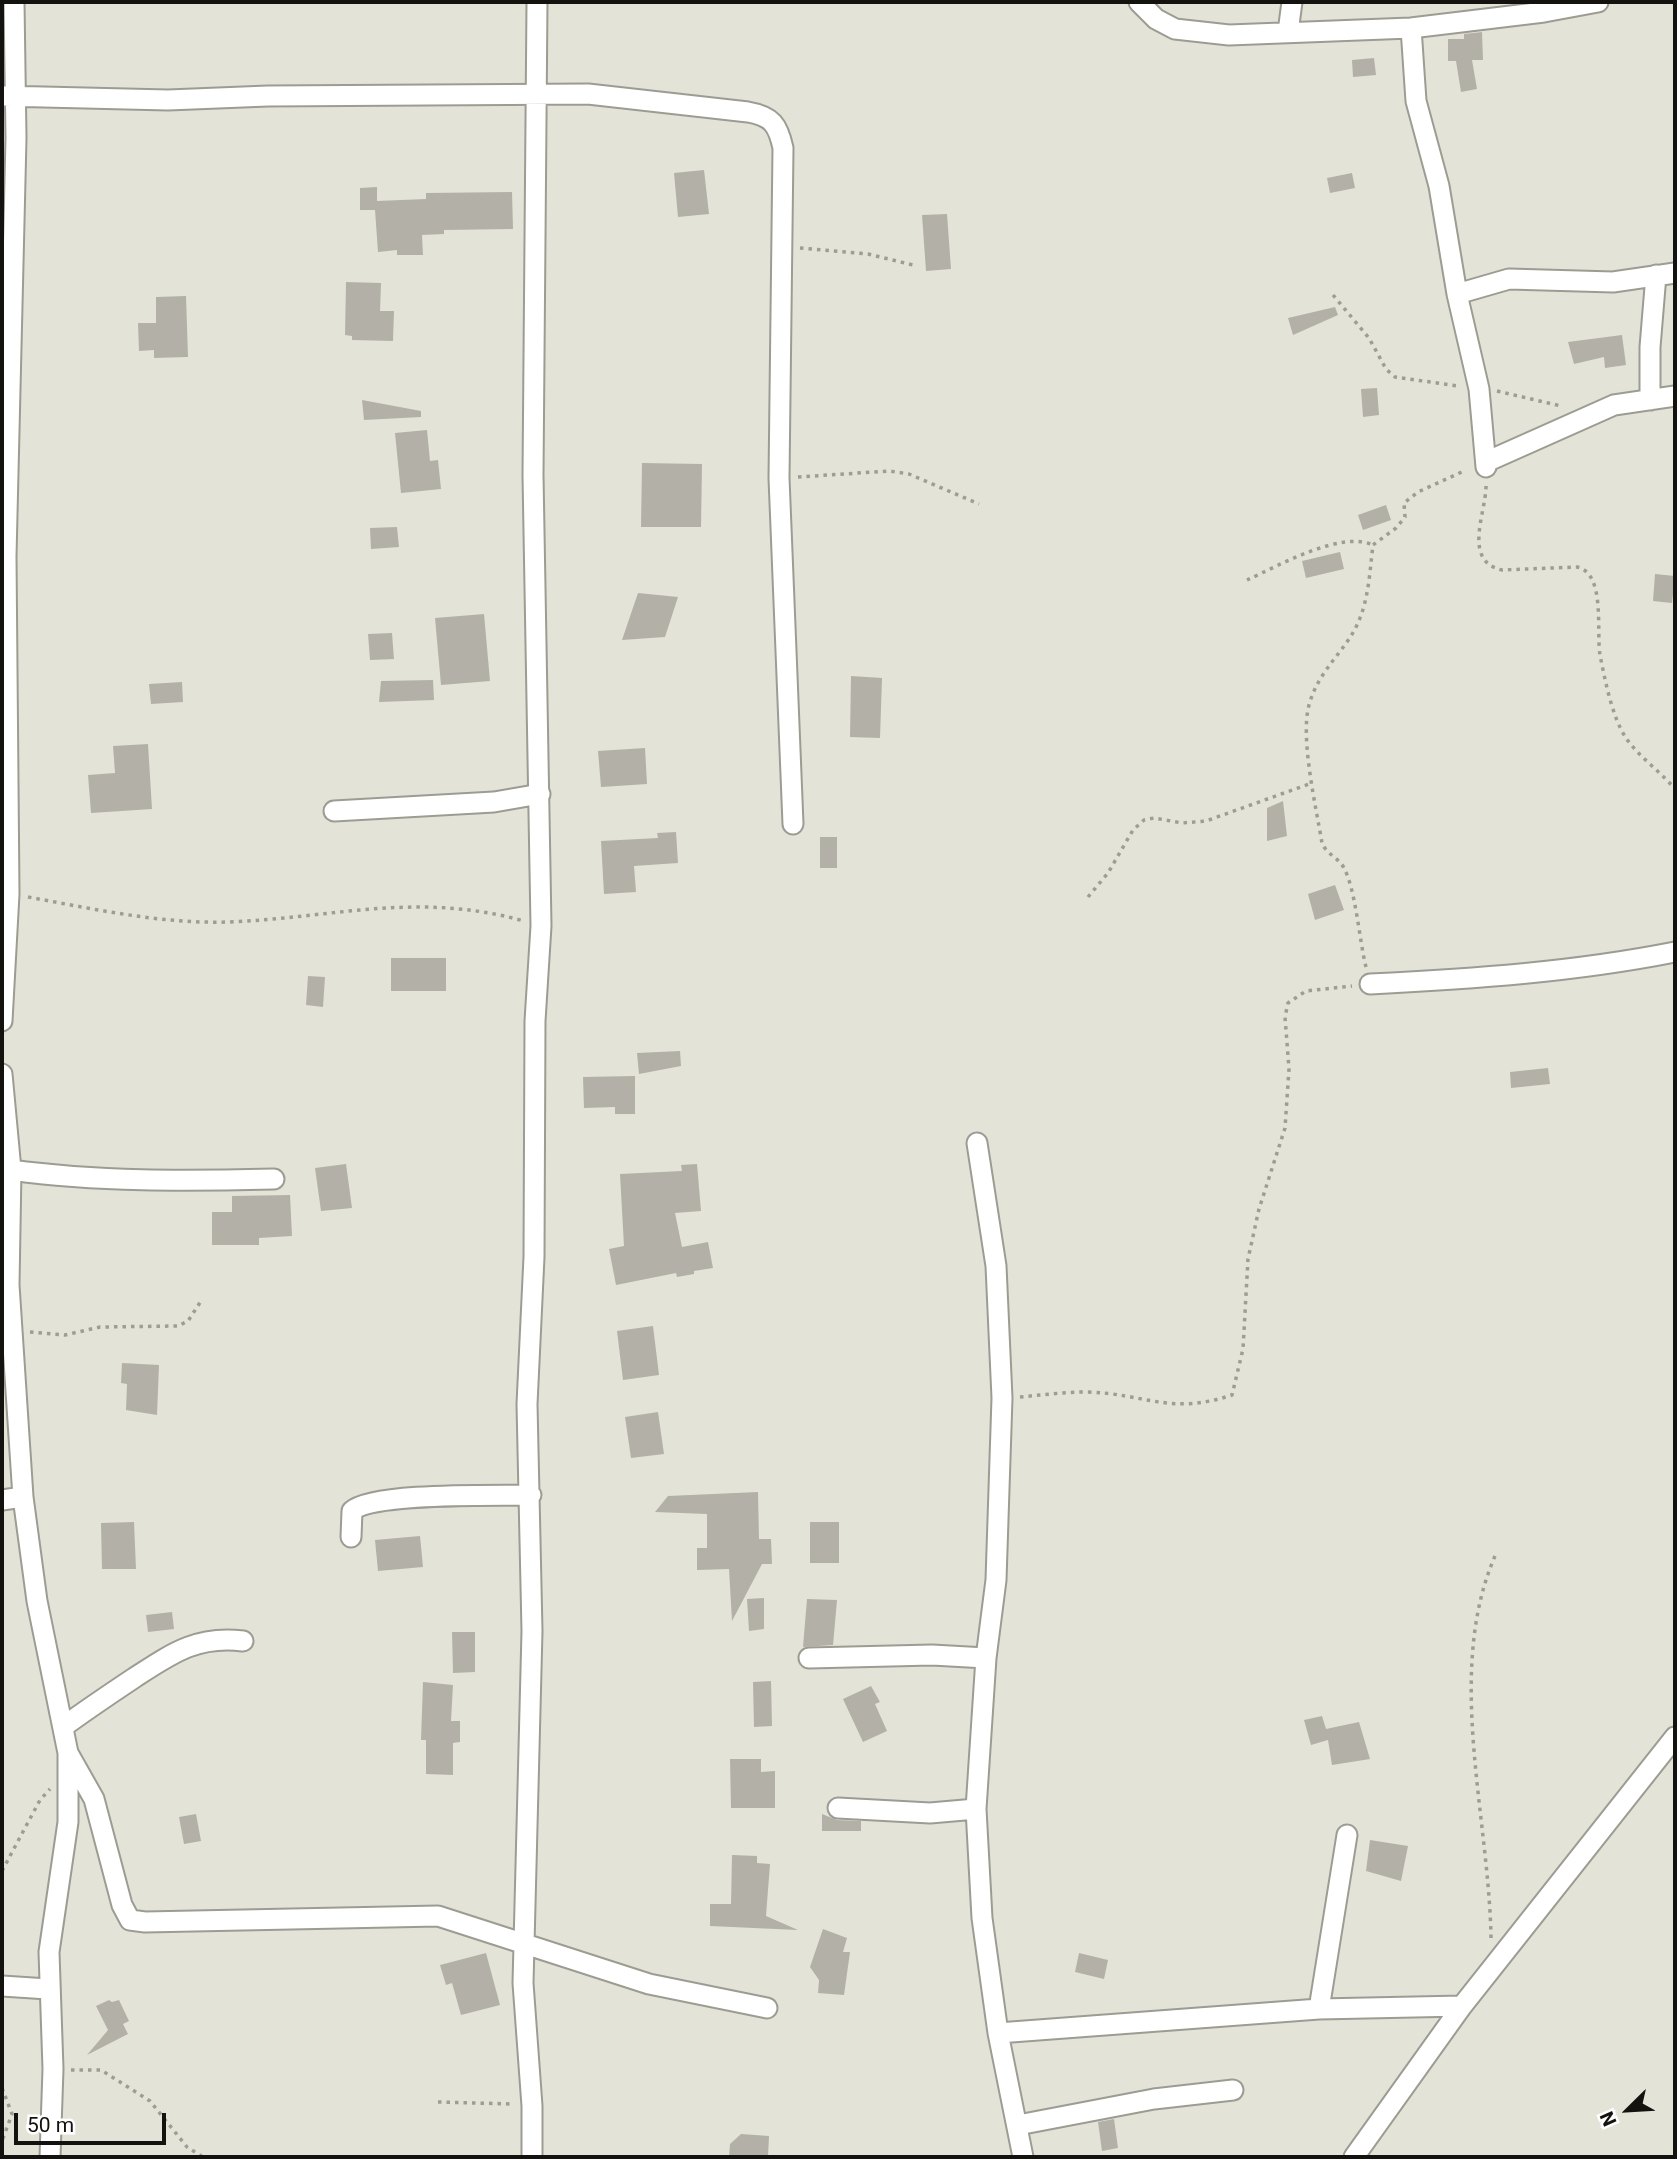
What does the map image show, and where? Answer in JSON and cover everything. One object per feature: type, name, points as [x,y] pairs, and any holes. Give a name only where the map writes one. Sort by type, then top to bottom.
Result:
[{"type":"street","points":[[2,1021],[9,894],[4,556],[8,96],[14,2]]},
{"type":"street","points":[[532,2157],[532,2106],[523,1983],[532,1631],[527,1404],[534,1257],[535,1021],[541,926],[533,475],[537,200],[534,96],[537,2]]},
{"type":"street","points":[[1139,2],[1156,19],[1190,32],[1411,28],[1543,7],[1598,2]]},
{"type":"street","points":[[1289,32],[1292,2]]},
{"type":"street","points":[[1411,28],[1416,101],[1439,186],[1457,294],[1479,389],[1486,462],[1590,413],[1614,405],[1675,396]]},
{"type":"street","points":[[8,96],[168,100],[268,96],[588,94],[762,114],[779,128],[783,148],[779,478],[793,824]]},
{"type":"street","points":[[1457,294],[1509,279],[1612,282],[1666,274],[1650,337],[1650,400]]},
{"type":"street","points":[[334,811],[494,802],[540,794]]},
{"type":"street","points":[[1370,984],[1541,973],[1605,966],[1675,952]]},
{"type":"street","points":[[2,1074],[11,1170],[9,1285],[23,1497],[37,1601],[68,1753],[68,1822],[57,1880],[48,1989],[53,2069],[50,2157]]},
{"type":"street","points":[[977,1143],[996,1266],[1002,1398],[996,1580],[986,1658],[976,1809],[982,1918],[998,2033],[1023,2157]]},
{"type":"street","points":[[11,1170],[62,1177],[131,1180],[274,1179]]},
{"type":"street","points":[[351,1537],[352,1511],[366,1504],[449,1496],[531,1495]]},
{"type":"street","points":[[2,1500],[23,1497]]},
{"type":"street","points":[[63,1727],[171,1653],[199,1642],[243,1641]]},
{"type":"street","points":[[809,1658],[932,1655],[986,1658]]},
{"type":"street","points":[[1354,2157],[1462,2006],[1675,1737]]},
{"type":"street","points":[[68,1753],[94,1800],[122,1905],[130,1920],[170,1922],[438,1916],[649,1983],[766,2008]]},
{"type":"street","points":[[838,1808],[930,1812],[976,1809]]},
{"type":"street","points":[[1319,2009],[1347,1835]]},
{"type":"street","points":[[2,1986],[48,1989]]},
{"type":"street","points":[[998,2033],[1319,2009],[1462,2006]]},
{"type":"street","points":[[1018,2126],[1154,2099],[1233,2090]]},
{"type":"path","points":[[780,246],[868,254],[913,265]]},
{"type":"path","points":[[1333,295],[1395,377],[1509,392],[1590,413]]},
{"type":"path","points":[[1002,1398],[1087,1392],[1180,1406],[1210,1402],[1232,1395],[1243,1349],[1248,1259],[1259,1209],[1285,1128],[1289,1069],[1285,1017],[1288,1003],[1306,991],[1331,986],[1370,984],[1356,922],[1353,890],[1344,867],[1328,854],[1322,843],[1307,733],[1309,705],[1321,676],[1360,618],[1368,589],[1373,545],[1396,528],[1405,517],[1404,503],[1486,462],[1486,492],[1479,543],[1483,556],[1490,566],[1502,570],[1577,567],[1592,575],[1597,598],[1601,656],[1621,729],[1675,789]]},
{"type":"path","points":[[779,478],[899,472],[925,478],[979,504]]},
{"type":"path","points":[[1247,580],[1321,548],[1362,540],[1373,545]]},
{"type":"path","points":[[1088,897],[1108,873],[1133,830],[1143,820],[1154,818],[1182,824],[1206,821],[1312,783]]},
{"type":"path","points":[[9,894],[125,915],[202,922],[268,920],[390,905],[463,909],[541,926]]},
{"type":"path","points":[[14,1331],[65,1335],[100,1327],[178,1326],[188,1321],[201,1301]]},
{"type":"path","points":[[1492,1968],[1486,1842],[1470,1701],[1475,1635],[1487,1574],[1495,1556]]},
{"type":"path","points":[[2,1871],[40,1800],[49,1789],[67,1780]]},
{"type":"path","points":[[53,2069],[101,2070],[156,2106],[187,2147],[204,2157]]},
{"type":"path","points":[[2,2088],[12,2114],[2,2141]]},
{"type":"path","points":[[438,2102],[505,2102],[532,2106]]},
{"type":"building","points":[[1482,32],[1483,60],[1472,60],[1477,89],[1461,92],[1456,61],[1448,61],[1448,39],[1464,39],[1464,34]]},
{"type":"building","points":[[1374,58],[1376,75],[1353,77],[1352,60]]},
{"type":"building","points":[[704,170],[709,214],[678,217],[674,173]]},
{"type":"building","points":[[1352,173],[1355,188],[1330,193],[1327,178]]},
{"type":"building","points":[[377,187],[377,201],[426,199],[426,193],[512,192],[513,229],[444,230],[444,234],[422,235],[423,255],[397,255],[397,250],[378,252],[375,210],[360,210],[360,188]]},
{"type":"building","points":[[947,214],[951,269],[926,271],[922,215]]},
{"type":"building","points":[[346,282],[381,283],[380,311],[394,311],[393,341],[352,340],[352,336],[345,335]]},
{"type":"building","points":[[186,296],[188,357],[154,358],[154,350],[139,351],[138,323],[156,323],[156,297]]},
{"type":"building","points":[[1335,307],[1338,315],[1293,335],[1288,318]]},
{"type":"building","points":[[1622,335],[1626,365],[1605,368],[1604,357],[1574,364],[1568,342]]},
{"type":"building","points":[[1377,388],[1379,415],[1363,417],[1361,389]]},
{"type":"building","points":[[362,400],[421,411],[421,417],[364,420]]},
{"type":"building","points":[[427,430],[430,461],[438,460],[441,489],[401,493],[395,433]]},
{"type":"building","points":[[642,463],[702,464],[701,527],[641,527]]},
{"type":"building","points":[[1386,505],[1391,520],[1363,530],[1358,515]]},
{"type":"building","points":[[397,527],[399,547],[371,549],[370,528]]},
{"type":"building","points":[[1340,552],[1344,569],[1306,578],[1302,561]]},
{"type":"building","points":[[1655,574],[1675,576],[1672,603],[1653,601]]},
{"type":"building","points":[[638,593],[678,597],[665,637],[622,640]]},
{"type":"building","points":[[484,614],[490,681],[441,685],[435,618]]},
{"type":"building","points":[[392,633],[394,659],[370,660],[368,634]]},
{"type":"building","points":[[851,676],[882,678],[880,738],[850,737]]},
{"type":"building","points":[[433,680],[434,700],[379,702],[381,681]]},
{"type":"building","points":[[182,682],[183,702],[151,704],[149,684]]},
{"type":"building","points":[[148,744],[152,809],[91,813],[88,775],[115,773],[113,746]]},
{"type":"building","points":[[645,748],[647,784],[601,787],[598,751]]},
{"type":"building","points":[[1283,801],[1287,836],[1267,841],[1267,808]]},
{"type":"building","points":[[676,832],[678,863],[634,866],[636,892],[604,894],[601,841],[658,838],[657,833]]},
{"type":"building","points":[[820,837],[837,837],[837,868],[820,868]]},
{"type":"building","points":[[1335,885],[1344,910],[1315,920],[1308,894]]},
{"type":"building","points":[[391,958],[446,958],[446,991],[391,991]]},
{"type":"building","points":[[308,976],[325,977],[323,1007],[306,1005]]},
{"type":"building","points":[[680,1051],[681,1066],[639,1074],[637,1053]]},
{"type":"building","points":[[1548,1068],[1550,1084],[1511,1088],[1510,1072]]},
{"type":"building","points":[[635,1076],[635,1114],[615,1114],[615,1107],[584,1108],[583,1077]]},
{"type":"building","points":[[346,1164],[352,1208],[321,1211],[315,1168]]},
{"type":"building","points":[[697,1164],[701,1211],[675,1213],[682,1247],[708,1242],[713,1268],[677,1277],[676,1273],[616,1285],[609,1249],[624,1246],[620,1174],[682,1171],[681,1165]]},
{"type":"building","points":[[290,1195],[292,1236],[259,1238],[259,1245],[212,1245],[212,1212],[232,1212],[232,1196]]},
{"type":"building","points":[[653,1326],[659,1375],[623,1380],[617,1331]]},
{"type":"building","points":[[122,1363],[159,1365],[157,1415],[126,1410],[127,1384],[121,1383]]},
{"type":"building","points":[[658,1412],[664,1454],[631,1458],[625,1417]]},
{"type":"building","points":[[758,1492],[759,1539],[771,1539],[772,1564],[762,1564],[732,1621],[729,1569],[697,1570],[697,1548],[707,1548],[707,1514],[655,1512],[668,1496]]},
{"type":"building","points":[[134,1522],[136,1569],[102,1569],[101,1523]]},
{"type":"building","points":[[810,1522],[839,1522],[839,1563],[810,1563]]},
{"type":"building","points":[[420,1536],[423,1567],[378,1571],[375,1540]]},
{"type":"building","points":[[764,1598],[764,1629],[749,1631],[747,1599]]},
{"type":"building","points":[[807,1599],[837,1600],[833,1645],[803,1647]]},
{"type":"building","points":[[172,1612],[174,1629],[148,1632],[146,1615]]},
{"type":"building","points":[[452,1632],[475,1632],[475,1672],[453,1673]]},
{"type":"building","points":[[771,1681],[772,1726],[754,1727],[753,1682]]},
{"type":"building","points":[[423,1682],[453,1685],[451,1721],[460,1721],[460,1742],[453,1743],[453,1775],[426,1774],[426,1740],[421,1740]]},
{"type":"building","points":[[871,1686],[880,1702],[875,1704],[887,1731],[863,1742],[843,1699]]},
{"type":"building","points":[[1322,1716],[1326,1729],[1359,1722],[1370,1759],[1332,1765],[1328,1740],[1311,1745],[1304,1720]]},
{"type":"building","points":[[730,1759],[761,1759],[761,1772],[775,1771],[775,1808],[731,1808]]},
{"type":"building","points":[[196,1814],[201,1841],[184,1844],[179,1817]]},
{"type":"building","points":[[822,1814],[837,1820],[861,1821],[861,1831],[822,1831]]},
{"type":"building","points":[[1370,1840],[1408,1846],[1401,1881],[1366,1871]]},
{"type":"building","points":[[732,1855],[757,1856],[757,1863],[770,1864],[766,1916],[798,1930],[710,1926],[710,1904],[731,1904]]},
{"type":"building","points":[[823,1929],[847,1938],[843,1952],[850,1952],[844,1995],[818,1993],[819,1980],[810,1967]]},
{"type":"building","points":[[486,1953],[500,2005],[461,2015],[452,1983],[446,1985],[440,1965]]},
{"type":"building","points":[[1079,1953],[1108,1960],[1104,1979],[1075,1972]]},
{"type":"building","points":[[109,2000],[119,2000],[129,2021],[123,2024],[128,2034],[87,2055],[108,2030],[96,2006]]},
{"type":"building","points":[[1114,2119],[1118,2148],[1102,2151],[1098,2122]]},
{"type":"building","points":[[741,2134],[769,2136],[768,2157],[729,2157],[730,2144]]}]
